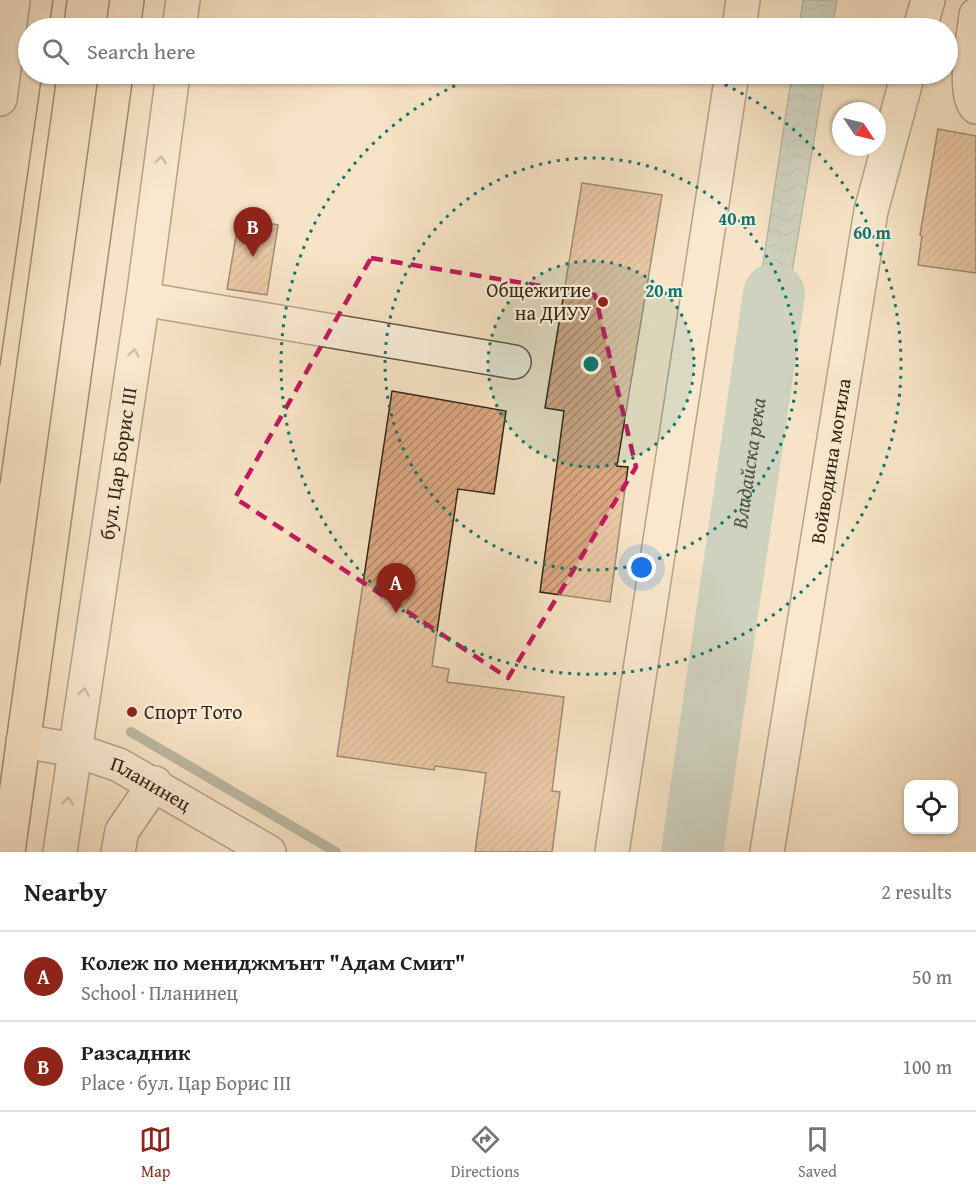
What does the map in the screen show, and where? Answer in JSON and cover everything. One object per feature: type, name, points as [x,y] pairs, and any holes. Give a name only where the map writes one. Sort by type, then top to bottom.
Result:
[{"type":"main road","points":[[124,18],[127,0]]},
{"type":"main road","points":[[8,852],[115,84]]},
{"type":"street","points":[[0,99],[14,0]]},
{"type":"street","points":[[180,18],[183,0]]},
{"type":"street","points":[[740,18],[743,0]]},
{"type":"street","points":[[923,18],[928,0]]},
{"type":"street","points":[[976,15],[969,84],[972,102],[976,107]]},
{"type":"street","name":"бул. Цар Борис III","points":[[60,852],[143,299],[172,84]]},
{"type":"street","points":[[612,852],[730,84]]},
{"type":"street","name":"Войводина могила","points":[[767,852],[871,211],[905,84]]},
{"type":"street","points":[[143,299],[514,362]]},
{"type":"street","name":"Планинец","points":[[23,741],[75,750],[119,765],[155,783],[269,852]]},
{"type":"street","points":[[118,852],[122,831],[155,783]]},
{"type":"highlighted area","points":[[371,258],[595,295],[636,467],[508,678],[235,498]]},
{"type":"water","points":[[803,0],[837,0],[834,18],[800,18]]},
{"type":"water","points":[[790,84],[823,84],[774,380],[746,376]]},
{"type":"building","points":[[938,129],[976,136],[976,273],[918,265],[922,236],[920,235]]},
{"type":"building","points":[[582,183],[662,195],[617,466],[628,467],[610,602],[540,592],[564,411],[545,408]]},
{"type":"building","points":[[239,219],[278,225],[267,295],[227,289]]},
{"type":"building","points":[[392,391],[506,411],[494,494],[458,489],[432,666],[449,669],[447,682],[564,697],[552,791],[560,792],[552,852],[475,852],[486,773],[435,766],[434,770],[337,756]]},
{"type":"waterway","name":"Владайска река","points":[[692,852],[774,294]]},
{"type":"waterway","points":[[131,732],[336,852]]},
{"type":"tram line","points":[[50,18],[53,0]]},
{"type":"tram line","points":[[64,18],[67,0]]},
{"type":"tram line","points":[[0,365],[41,84]]},
{"type":"tram line","points":[[0,483],[56,84]]},
{"type":"place","name":"Разсадник","points":[[253,257]]},
{"type":"place","name":"Общежитие на ДИУУ","points":[[603,302]]},
{"type":"place","name":"Колеж по мениджмънт \"Адам Смит\"","points":[[396,613]]},
{"type":"place","name":"Спорт Тото","points":[[132,712]]}]
